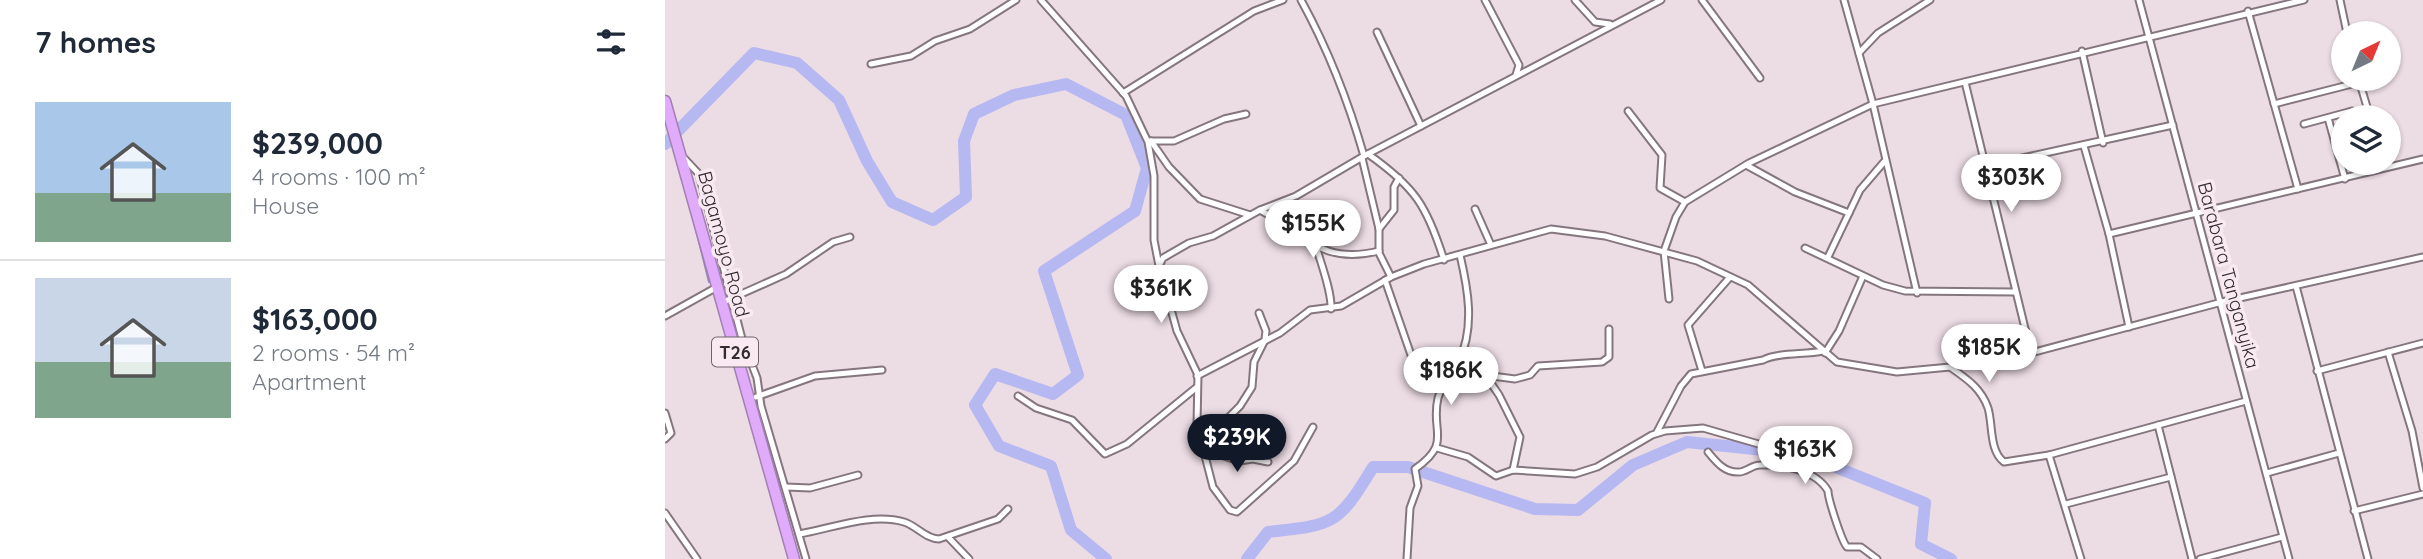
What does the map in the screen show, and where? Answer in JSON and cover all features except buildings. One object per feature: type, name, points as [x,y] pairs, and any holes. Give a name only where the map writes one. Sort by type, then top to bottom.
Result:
[{"type":"highway","name":"Bagamoyo Road","points":[[665,101],[721,303],[753,398],[794,559]]},
{"type":"street","points":[[871,64],[911,56],[935,40],[970,29],[1016,0]]},
{"type":"street","points":[[1041,0],[1123,93],[1149,141],[1169,167],[1200,199],[1250,215]]},
{"type":"street","points":[[1123,93],[1254,11],[1283,0]]},
{"type":"street","points":[[1301,0],[1327,48],[1348,101],[1365,156],[1379,229],[1379,251],[1411,355],[1453,373],[1484,373],[1525,378],[1538,366],[1604,362],[1610,351],[1609,329]]},
{"type":"street","points":[[1485,0],[1519,65],[1518,73],[1513,78]]},
{"type":"street","points":[[1575,0],[1595,23],[1612,24]]},
{"type":"street","points":[[1159,266],[1163,258],[1189,243],[1213,236],[1260,210],[1296,196],[1365,156],[1661,0]]},
{"type":"street","points":[[1702,0],[1760,78]]},
{"type":"street","points":[[1844,0],[1873,104],[1884,162],[1917,293]]},
{"type":"street","points":[[1859,53],[1878,33],[1930,0]]},
{"type":"street","name":"Barabara Tanganyika","points":[[2139,0],[2289,559]]},
{"type":"street","points":[[1669,299],[1664,251],[1685,202],[1746,165],[1873,104],[2082,51],[2304,0]]},
{"type":"street","points":[[2340,0],[2344,21]]},
{"type":"street","points":[[2248,11],[2298,189]]},
{"type":"street","points":[[1377,32],[1421,126]]},
{"type":"street","points":[[2082,51],[2103,143]]},
{"type":"street","points":[[1965,82],[2031,353]]},
{"type":"street","points":[[2274,104],[2331,88]]},
{"type":"street","points":[[1628,111],[1662,155],[1660,188],[1685,202]]},
{"type":"street","points":[[1149,141],[1174,141],[1224,119],[1246,114]]},
{"type":"street","points":[[2304,124],[2331,117]]},
{"type":"street","points":[[2328,118],[2345,179]]},
{"type":"street","points":[[1986,166],[2103,143],[2173,125]]},
{"type":"street","points":[[1149,141],[1154,176],[1154,240],[1159,266],[1177,331],[1197,376],[1197,425],[1213,487],[1230,510],[1237,512],[1294,461],[1313,427]]},
{"type":"street","points":[[2084,146],[2109,234],[2129,327]]},
{"type":"street","points":[[680,151],[699,174],[732,300],[757,378],[753,398],[786,487],[806,559]]},
{"type":"street","points":[[1365,156],[1399,178],[1419,199],[1444,260]]},
{"type":"street","points":[[2401,163],[2423,159]]},
{"type":"street","points":[[1828,257],[1865,182],[1884,162]]},
{"type":"street","points":[[1746,165],[1795,192],[1849,213]]},
{"type":"street","points":[[2109,234],[2357,175]]},
{"type":"street","points":[[1379,229],[1394,210],[1394,187],[1399,178]]},
{"type":"street","points":[[1475,209],[1491,245]]},
{"type":"street","points":[[1260,210],[1316,246],[1345,255],[1379,251]]},
{"type":"street","points":[[1197,376],[1280,333],[1304,312],[1331,309],[1388,279],[1444,260],[1491,245],[1560,229],[1605,236],[1697,261],[1748,285],[1837,362],[1897,372],[1950,367],[2031,353],[2222,302],[2423,257]]},
{"type":"street","points":[[721,303],[786,274],[833,242],[850,237]]},
{"type":"street","points":[[1316,246],[1323,278],[1331,292],[1331,309]]},
{"type":"street","points":[[1805,248],[1883,285],[1917,293],[2015,292]]},
{"type":"street","points":[[1407,559],[1410,508],[1418,486],[1415,469],[1432,458],[1437,448],[1437,405],[1444,384],[1453,373],[1463,352],[1470,295],[1460,255]]},
{"type":"street","points":[[1657,432],[1685,380],[1702,371],[1772,356],[1824,352],[1839,331],[1863,276]]},
{"type":"street","points":[[1702,371],[1688,325],[1730,277]]},
{"type":"street","points":[[2296,286],[2368,559]]},
{"type":"street","points":[[665,316],[717,287]]},
{"type":"street","points":[[1206,458],[1212,452],[1222,425],[1240,406],[1252,387],[1254,362],[1266,339],[1259,313]]},
{"type":"street","points":[[2317,371],[2423,343]]},
{"type":"street","points":[[2388,352],[2412,431],[2423,488]]},
{"type":"street","points":[[1950,367],[1972,382],[1983,399],[2001,460],[2011,462],[2049,455],[2246,401]]},
{"type":"street","points":[[753,398],[815,376],[882,370]]},
{"type":"street","points":[[1484,373],[1499,395],[1520,437],[1513,470]]},
{"type":"street","points":[[1018,396],[1036,408],[1072,420],[1105,454],[1127,444],[1197,387]]},
{"type":"street","points":[[665,413],[671,433],[665,439]]},
{"type":"street","points":[[2158,425],[2192,559]]},
{"type":"street","points":[[1437,448],[1468,457],[1496,476],[1513,470],[1575,474],[1617,458],[1657,432],[1703,428],[1762,445]]},
{"type":"street","points":[[1212,452],[1239,461],[1253,459],[1268,462]]},
{"type":"street","points":[[1708,452],[1719,465],[1736,471],[1758,465],[1806,472],[1818,478],[1828,491],[1828,501],[1839,521],[1842,541],[1847,547],[1861,547],[1877,559]]},
{"type":"street","points":[[2267,473],[2339,453]]},
{"type":"street","points":[[2049,455],[2081,559]]},
{"type":"street","points":[[786,487],[810,488],[858,475]]},
{"type":"street","points":[[2066,504],[2171,477]]},
{"type":"street","points":[[2354,511],[2423,494]]},
{"type":"street","points":[[799,534],[875,520],[903,521],[934,539],[948,537],[998,519],[1008,509]]},
{"type":"street","points":[[665,513],[697,559]]},
{"type":"street","points":[[948,537],[969,559]]},
{"type":"street","points":[[2200,559],[2283,537]]},
{"type":"waterway","points":[[665,144],[754,53],[797,63],[839,100],[867,161],[892,202],[933,220],[966,197],[964,141],[974,114],[1014,95],[1066,84],[1126,115],[1147,168],[1135,211],[1044,271],[1078,375],[1053,394],[995,374],[975,405],[999,446],[1051,466],[1071,530],[1106,559]]},
{"type":"waterway","points":[[693,218],[709,282]]},
{"type":"waterway","points":[[1247,559],[1268,532],[1307,527],[1332,519],[1351,501],[1373,467],[1408,467],[1535,509],[1578,510],[1633,465],[1687,442],[1803,454],[1925,503],[1921,544],[1951,559]]}]
